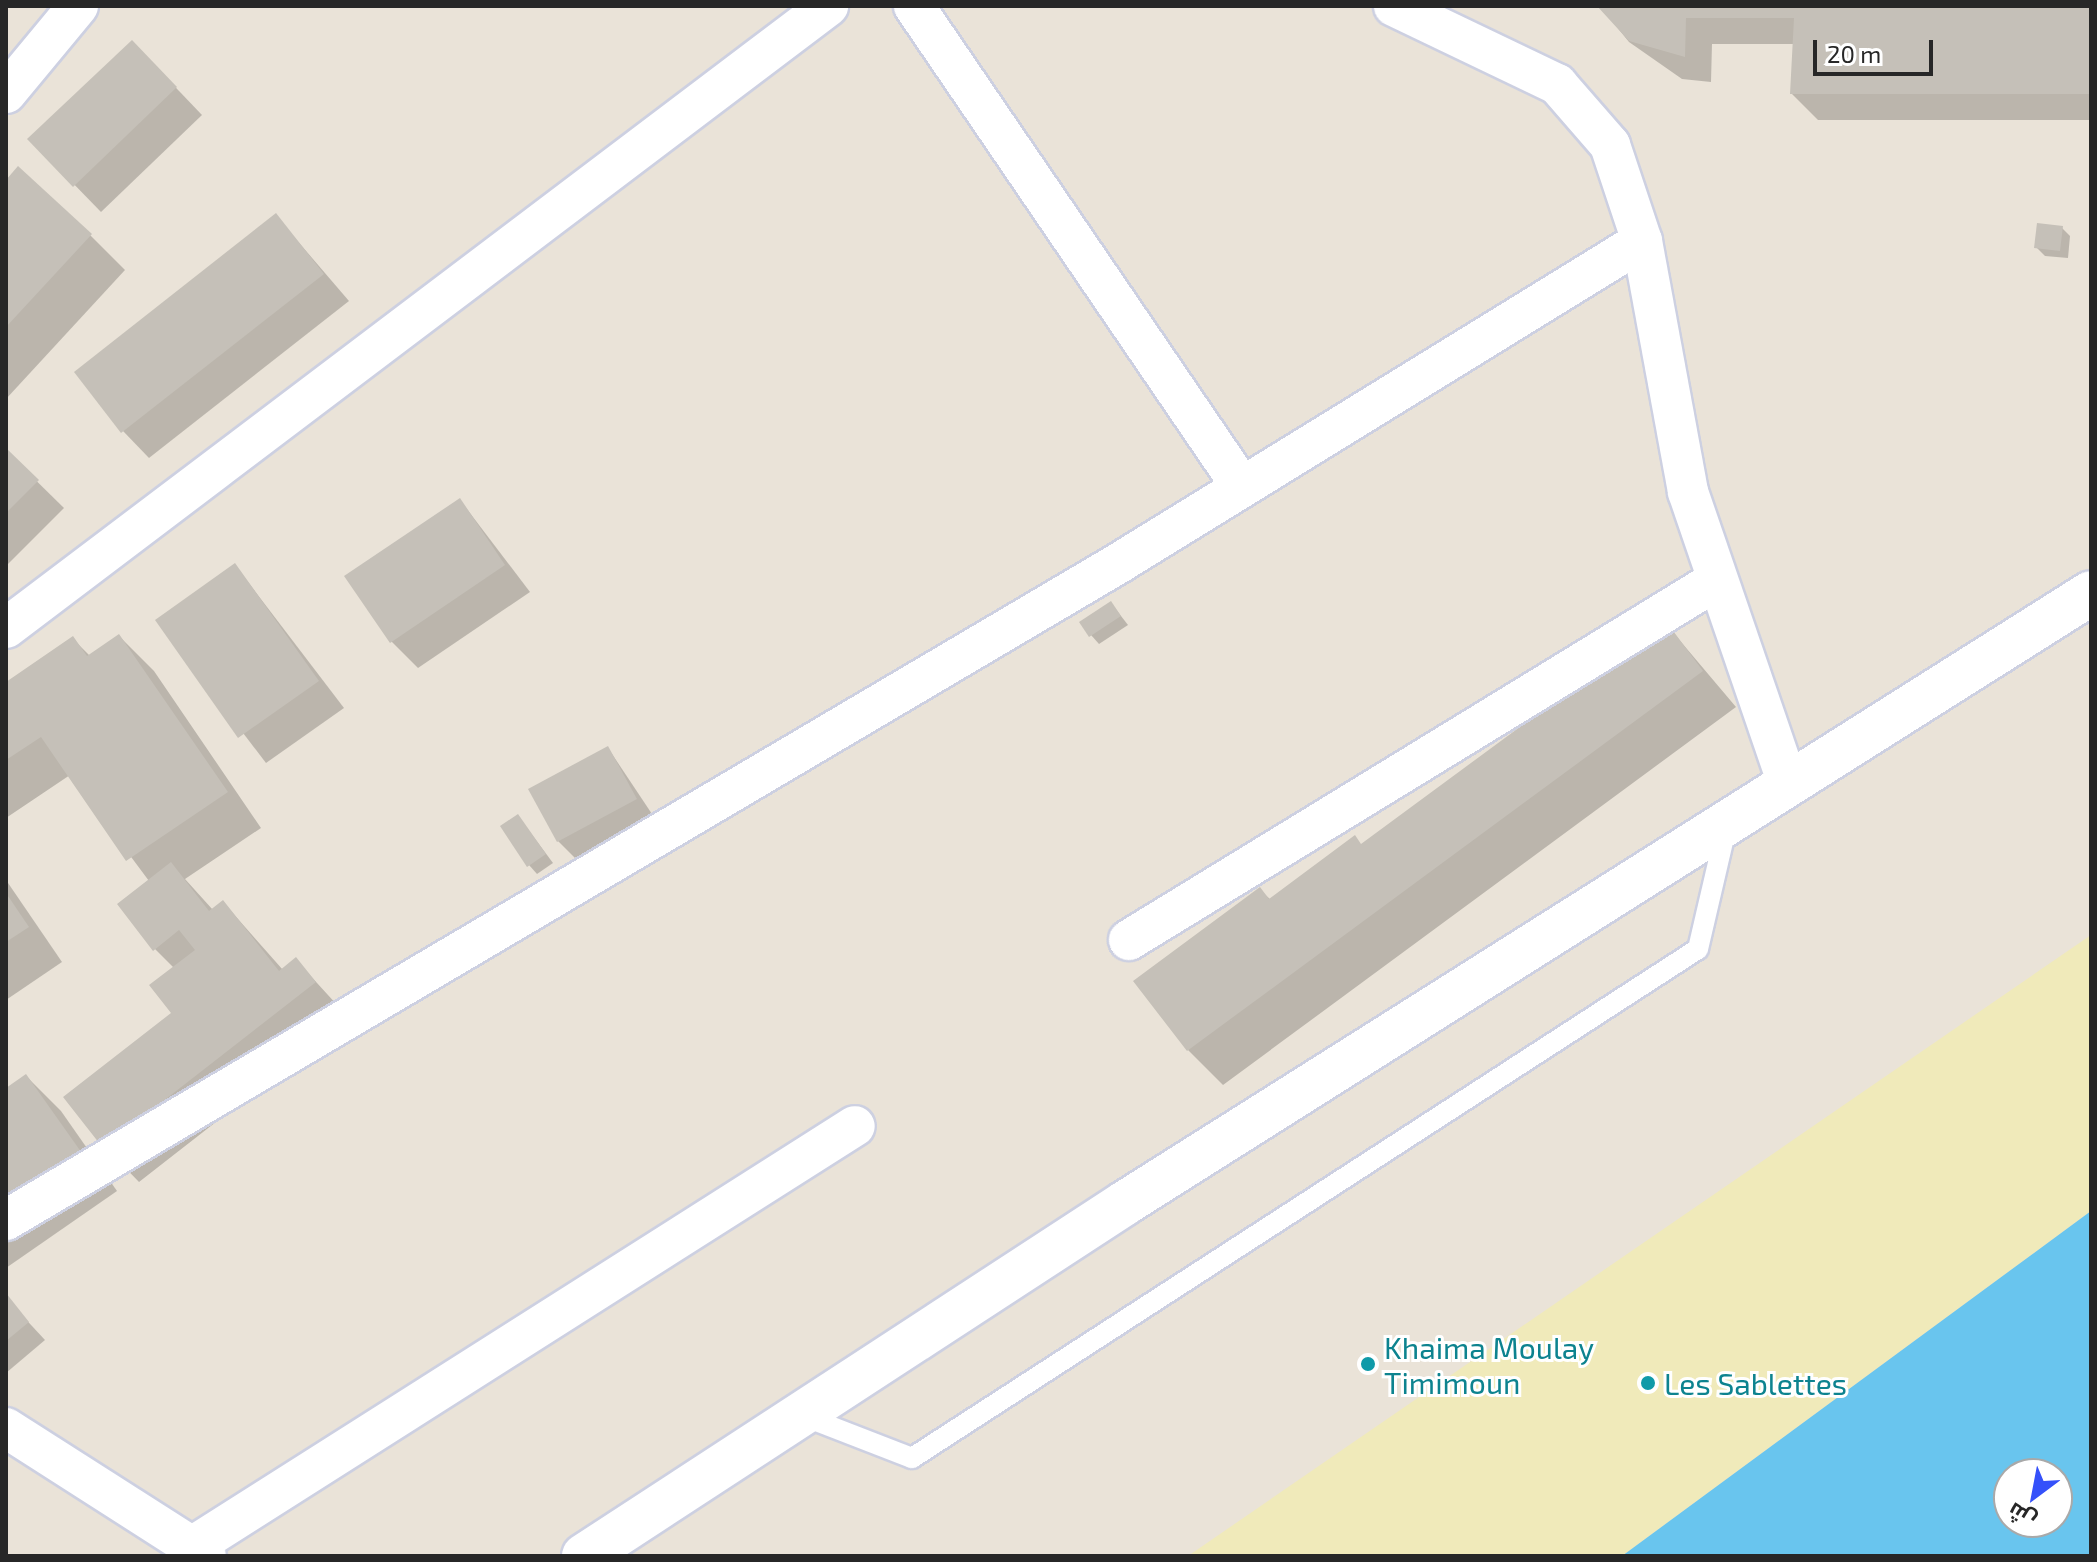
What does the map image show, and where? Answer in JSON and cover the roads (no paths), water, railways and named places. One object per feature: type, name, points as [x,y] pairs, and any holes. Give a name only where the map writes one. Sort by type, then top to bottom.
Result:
[{"type":"main road","points":[[584,1556],[1727,822],[2091,593]]},
{"type":"street","points":[[6,93],[78,6]]},
{"type":"street","points":[[6,628],[828,6]]},
{"type":"street","points":[[914,6],[1242,487]]},
{"type":"street","points":[[1394,6],[1557,84],[1610,145],[1642,241],[1688,492],[1714,582],[1788,784]]},
{"type":"street","points":[[6,1220],[1242,487],[1642,241]]},
{"type":"street","points":[[1129,940],[1714,582]]},
{"type":"street","points":[[6,1428],[199,1552],[855,1126]]},
{"type":"lane","points":[[801,1415],[912,1458],[1698,949],[1727,822]]},
{"type":"water","points":[[2091,1211],[2091,1556],[1622,1556]]},
{"type":"place","name":"Khaima Moulay Timimoun","points":[[1368,1364]]},
{"type":"place","name":"Les Sablettes","points":[[1648,1383]]}]
